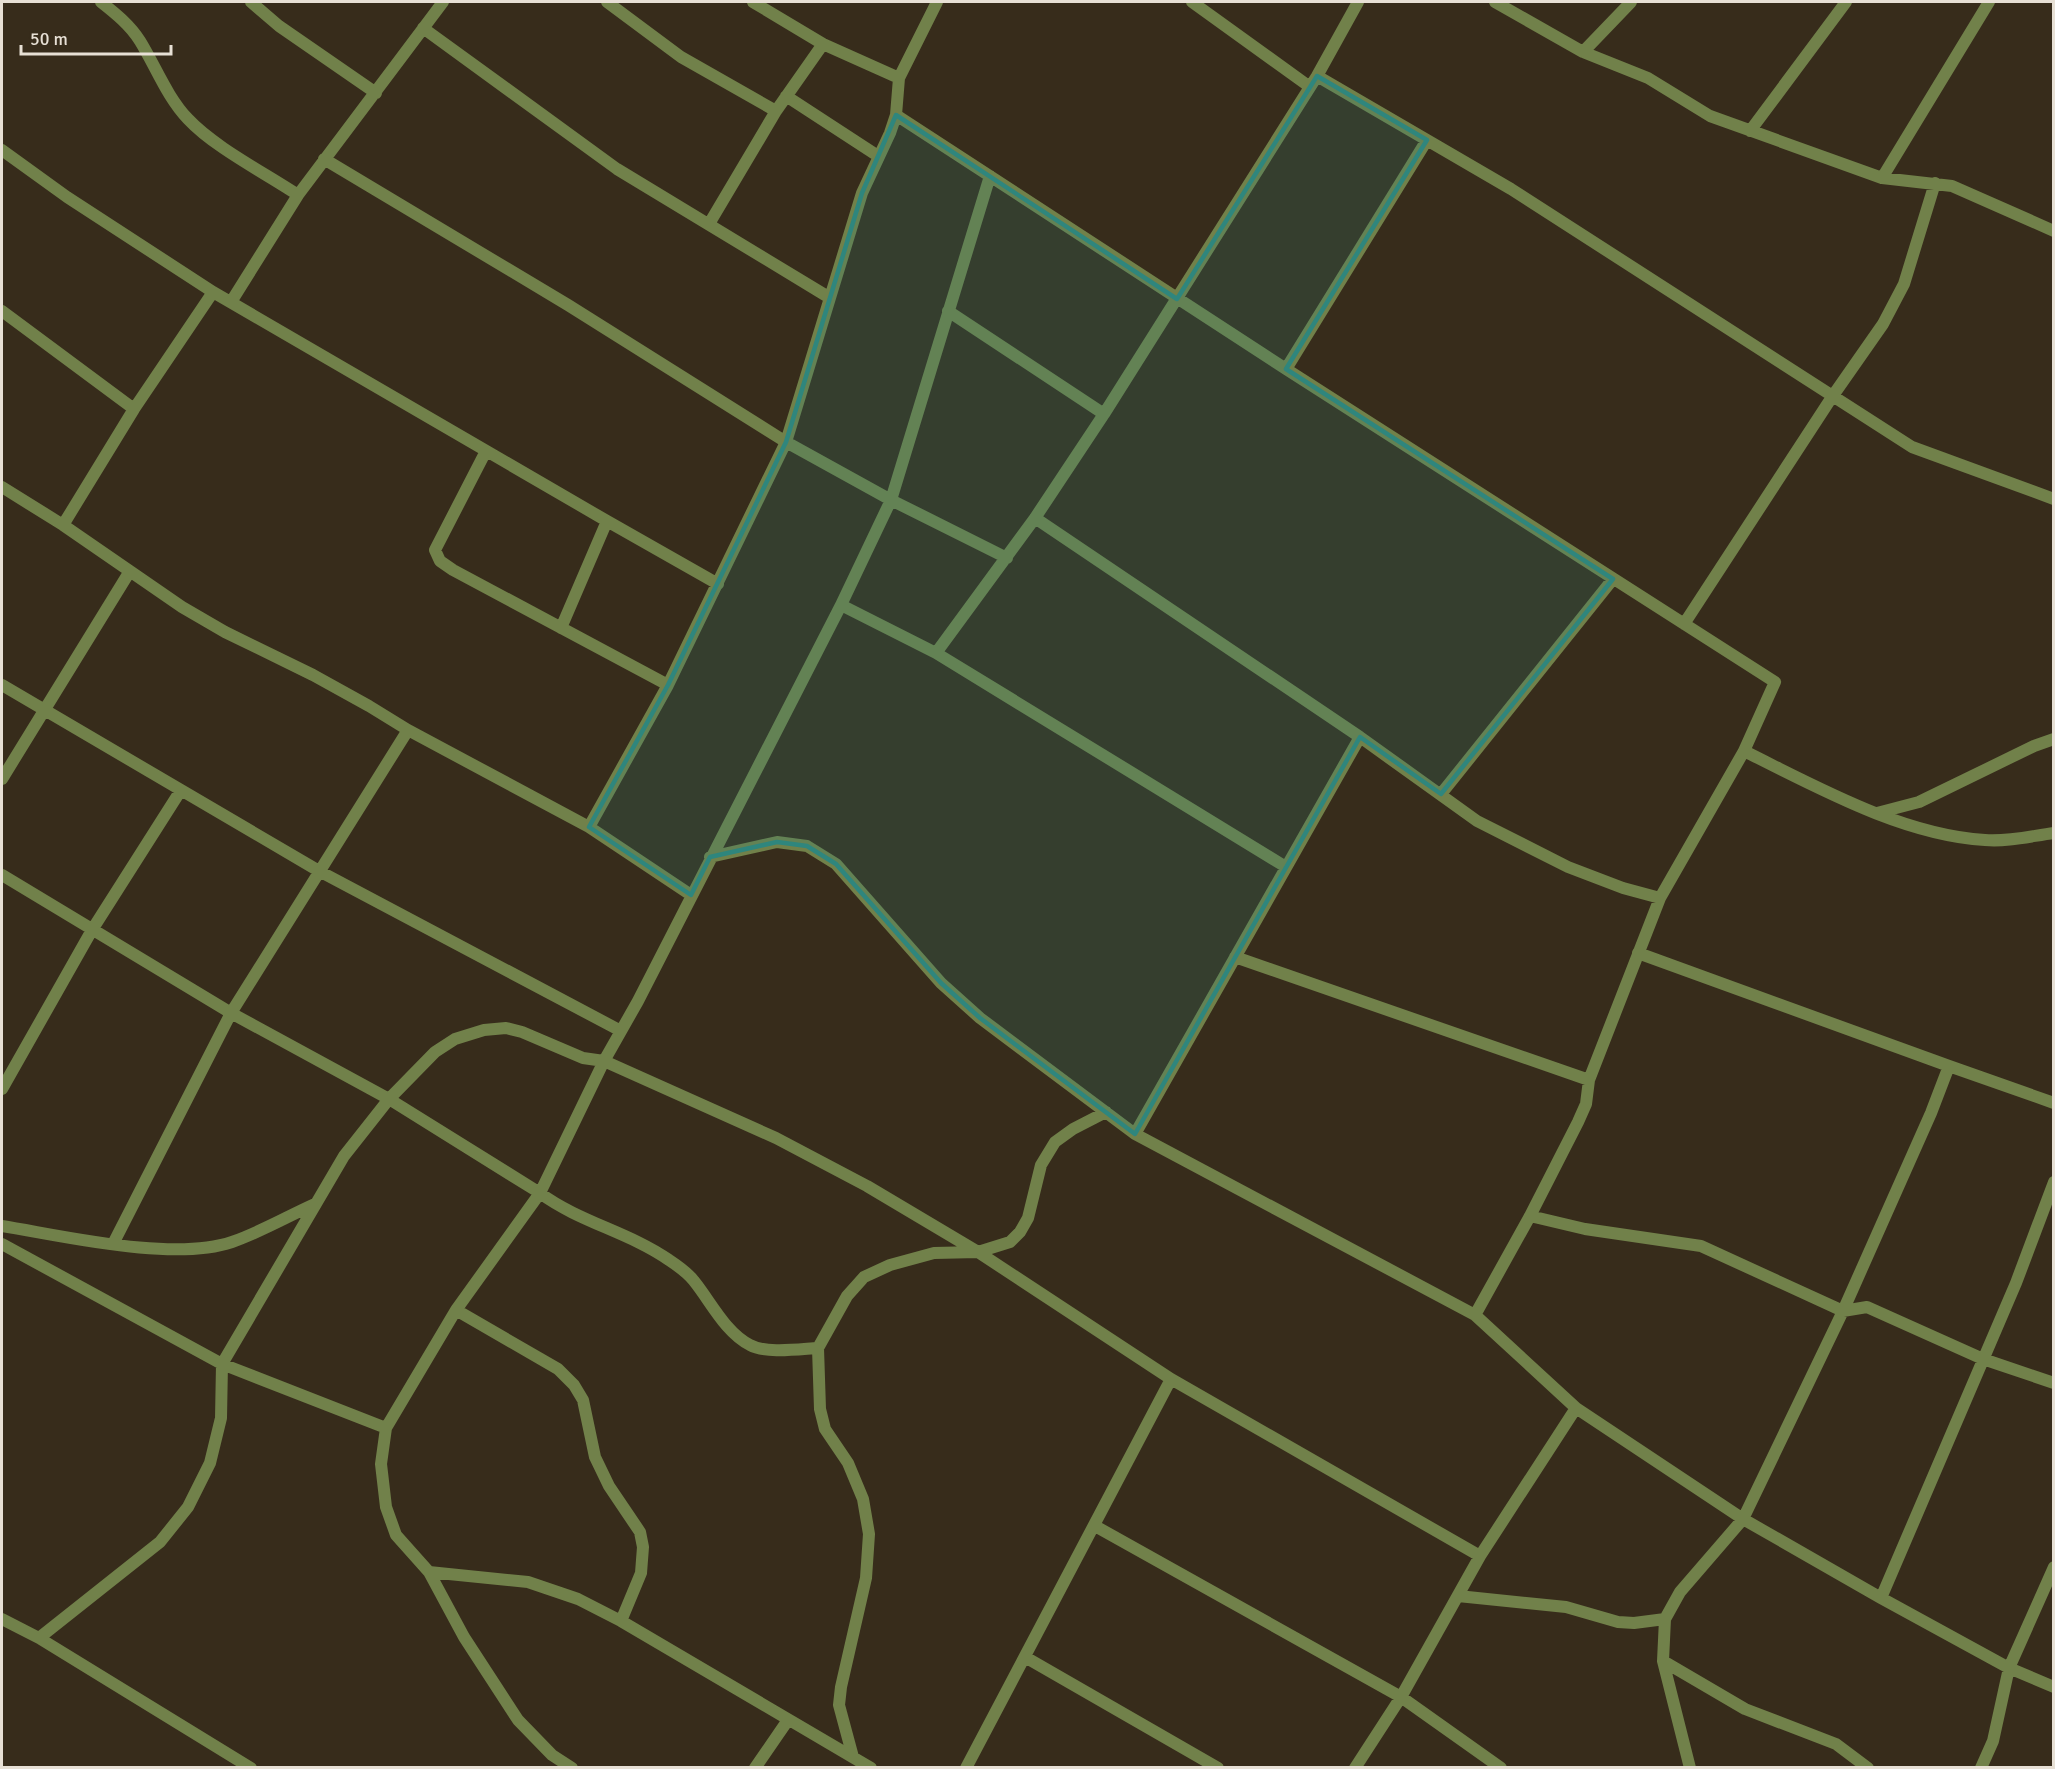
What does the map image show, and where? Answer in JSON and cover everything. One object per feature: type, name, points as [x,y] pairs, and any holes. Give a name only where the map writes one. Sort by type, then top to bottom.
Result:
[{"type":"street","points":[[101,2],[122,19],[139,39],[173,101],[188,119],[209,138],[298,195]]},
{"type":"street","points":[[251,2],[279,26],[376,93]]},
{"type":"street","points":[[231,302],[298,195],[443,2]]},
{"type":"street","points":[[607,2],[681,57],[776,111]]},
{"type":"street","points":[[753,2],[823,44],[899,78]]},
{"type":"street","points":[[589,827],[668,685],[786,442],[862,193],[896,115],[899,78],[938,2]]},
{"type":"street","points":[[1192,2],[1313,82],[1427,140],[1510,189],[1912,447],[2054,499]]},
{"type":"street","points":[[936,653],[1007,558],[1104,414],[1313,82],[1358,2]]},
{"type":"street","points":[[1495,2],[1583,52],[1648,78],[1710,116],[1882,178],[1952,186],[2054,231]]},
{"type":"street","points":[[1583,52],[1631,2]]},
{"type":"street","points":[[1750,131],[1846,2]]},
{"type":"street","points":[[1882,178],[1989,2]]},
{"type":"street","points":[[423,28],[617,169],[830,298]]},
{"type":"street","points":[[709,224],[776,111],[823,44]]},
{"type":"street","points":[[786,96],[878,156]]},
{"type":"street","points":[[896,115],[1177,299],[1775,682],[1744,751],[1660,898],[1590,1080],[1586,1104],[1530,1216],[1475,1315]]},
{"type":"street","points":[[1286,369],[1427,140]]},
{"type":"street","points":[[2,150],[67,197],[213,292],[718,584]]},
{"type":"street","points":[[324,159],[568,305],[786,442],[891,500],[1007,558]]},
{"type":"street","points":[[572,1767],[552,1755],[518,1720],[464,1637],[429,1572],[396,1535],[386,1507],[381,1464],[386,1428],[456,1310],[540,1193],[604,1061],[841,605],[891,500],[990,176]]},
{"type":"street","points":[[1684,624],[1832,397],[1883,324],[1904,284],[1935,183]]},
{"type":"street","points":[[63,525],[134,409],[213,292]]},
{"type":"street","points":[[2,311],[134,409]]},
{"type":"street","points":[[948,311],[1104,414]]},
{"type":"street","points":[[486,451],[435,550],[440,561],[668,685]]},
{"type":"street","points":[[2,487],[225,632],[322,680],[408,730],[589,827],[690,895]]},
{"type":"street","points":[[1035,518],[1360,737],[1477,821],[1548,858],[1623,888],[1660,898]]},
{"type":"street","points":[[561,628],[607,521]]},
{"type":"street","points":[[2,779],[130,571]]},
{"type":"street","points":[[1441,794],[1613,579]]},
{"type":"street","points":[[841,605],[936,653],[1286,867]]},
{"type":"street","points":[[2,685],[319,871],[621,1031]]},
{"type":"street","points":[[113,1244],[231,1013],[408,730]]},
{"type":"street","points":[[1135,1134],[1360,737]]},
{"type":"street","points":[[1877,813],[1919,802],[2034,746],[2054,739]]},
{"type":"street","points":[[1744,751],[1849,803],[1924,830],[1986,840],[2054,833]]},
{"type":"street","points":[[2,1089],[92,930],[181,790]]},
{"type":"street","points":[[710,857],[777,842],[807,846],[836,864],[941,983],[980,1018],[1135,1134],[1475,1315],[1576,1408],[1743,1519],[2009,1668],[2054,1687]]},
{"type":"street","points":[[2,875],[231,1013],[389,1099],[556,1205],[668,1259],[692,1278],[737,1337],[753,1347],[772,1350],[818,1348]]},
{"type":"street","points":[[1638,953],[1948,1066],[2054,1102]]},
{"type":"street","points":[[1235,957],[1590,1080]]},
{"type":"street","points":[[39,1638],[160,1542],[188,1507],[210,1463],[221,1418],[222,1364],[344,1156],[389,1099],[435,1052],[455,1039],[484,1030],[506,1028],[522,1032],[583,1058],[604,1061],[776,1138],[867,1186],[978,1252],[1171,1379],[1480,1556]]},
{"type":"street","points":[[1689,1767],[1663,1661],[1665,1619],[1680,1592],[1743,1519],[1843,1311],[1931,1113],[1948,1066]]},
{"type":"street","points":[[853,1757],[839,1705],[840,1687],[866,1578],[869,1534],[863,1499],[848,1463],[825,1429],[820,1409],[818,1348],[847,1296],[864,1277],[890,1265],[934,1253],[978,1252],[1010,1242],[1020,1232],[1028,1218],[1041,1166],[1055,1142],[1073,1129],[1106,1112]]},
{"type":"street","points":[[1881,1598],[2051,1201],[2054,1182]]},
{"type":"street","points":[[2,1226],[113,1244],[179,1249],[232,1242],[315,1203]]},
{"type":"street","points":[[1530,1216],[1585,1229],[1701,1246],[1843,1311],[1867,1307],[1983,1359],[2054,1383]]},
{"type":"street","points":[[2,1244],[222,1364],[386,1428]]},
{"type":"street","points":[[456,1310],[558,1369],[574,1385],[583,1400],[594,1457],[609,1486],[640,1532],[643,1547],[641,1573],[621,1622]]},
{"type":"street","points":[[966,1767],[1171,1379]]},
{"type":"street","points":[[1355,1767],[1401,1697],[1480,1556],[1576,1408]]},
{"type":"street","points":[[1095,1526],[1401,1697],[1502,1767]]},
{"type":"street","points":[[1981,1767],[1993,1741],[2009,1668],[2054,1567]]},
{"type":"street","points":[[429,1572],[528,1582],[578,1599],[871,1767]]},
{"type":"street","points":[[1458,1596],[1566,1607],[1618,1622],[1634,1623],[1665,1619]]},
{"type":"street","points":[[2,1619],[39,1638],[251,1767]]},
{"type":"street","points":[[1025,1657],[1218,1767]]},
{"type":"street","points":[[1663,1661],[1745,1709],[1836,1744],[1868,1767]]},
{"type":"street","points":[[755,1767],[788,1720]]},
{"type":"highlighted area","points":[[1317,76],[1427,140],[1286,369],[1613,579],[1441,794],[1360,737],[1135,1134],[980,1018],[941,983],[836,864],[807,846],[777,842],[710,857],[691,895],[589,827],[668,685],[786,442],[862,193],[896,115],[1177,299]]}]
